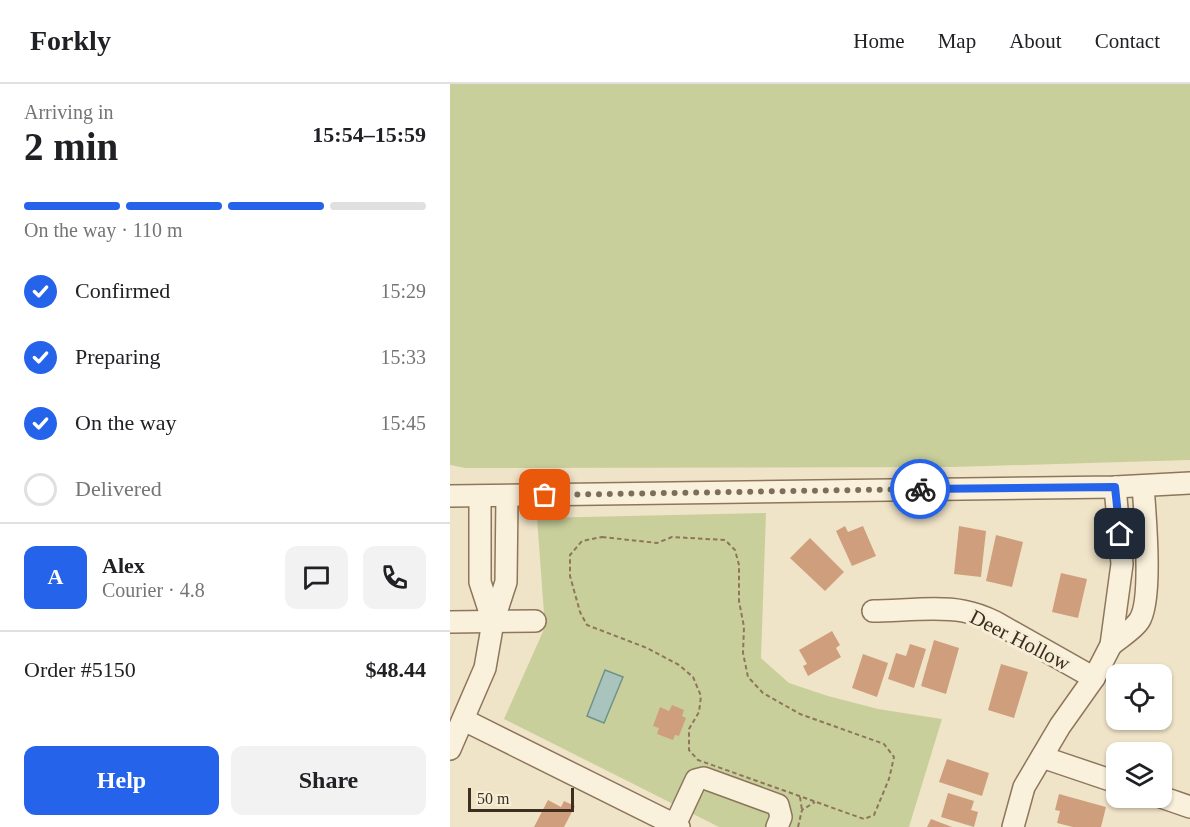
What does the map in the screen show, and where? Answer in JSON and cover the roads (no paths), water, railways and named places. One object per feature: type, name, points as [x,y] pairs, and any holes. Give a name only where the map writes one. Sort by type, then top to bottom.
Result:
[{"type":"street","points":[[450,496],[1115,487],[1190,483]]},
{"type":"street","points":[[1111,645],[1140,620],[1145,599],[1147,575],[1143,486]]},
{"type":"street","points":[[1012,827],[1024,787],[1060,726],[1094,678],[1111,645],[1122,564],[1115,487]]},
{"type":"street","points":[[480,496],[480,582],[493,622]]},
{"type":"street","points":[[450,749],[485,668],[493,622],[506,582],[507,496]]},
{"type":"street","name":"Deer Hollow","points":[[873,611],[962,610],[995,622],[1094,678]]},
{"type":"street","points":[[450,622],[535,621]]},
{"type":"street","points":[[464,720],[677,826],[696,780],[704,778],[778,805],[781,817],[777,827]]},
{"type":"street","points":[[1042,757],[1106,779]]},
{"type":"street","points":[[1172,801],[1190,807]]},
{"type":"water","points":[[605,670],[623,677],[604,723],[587,716]]}]
